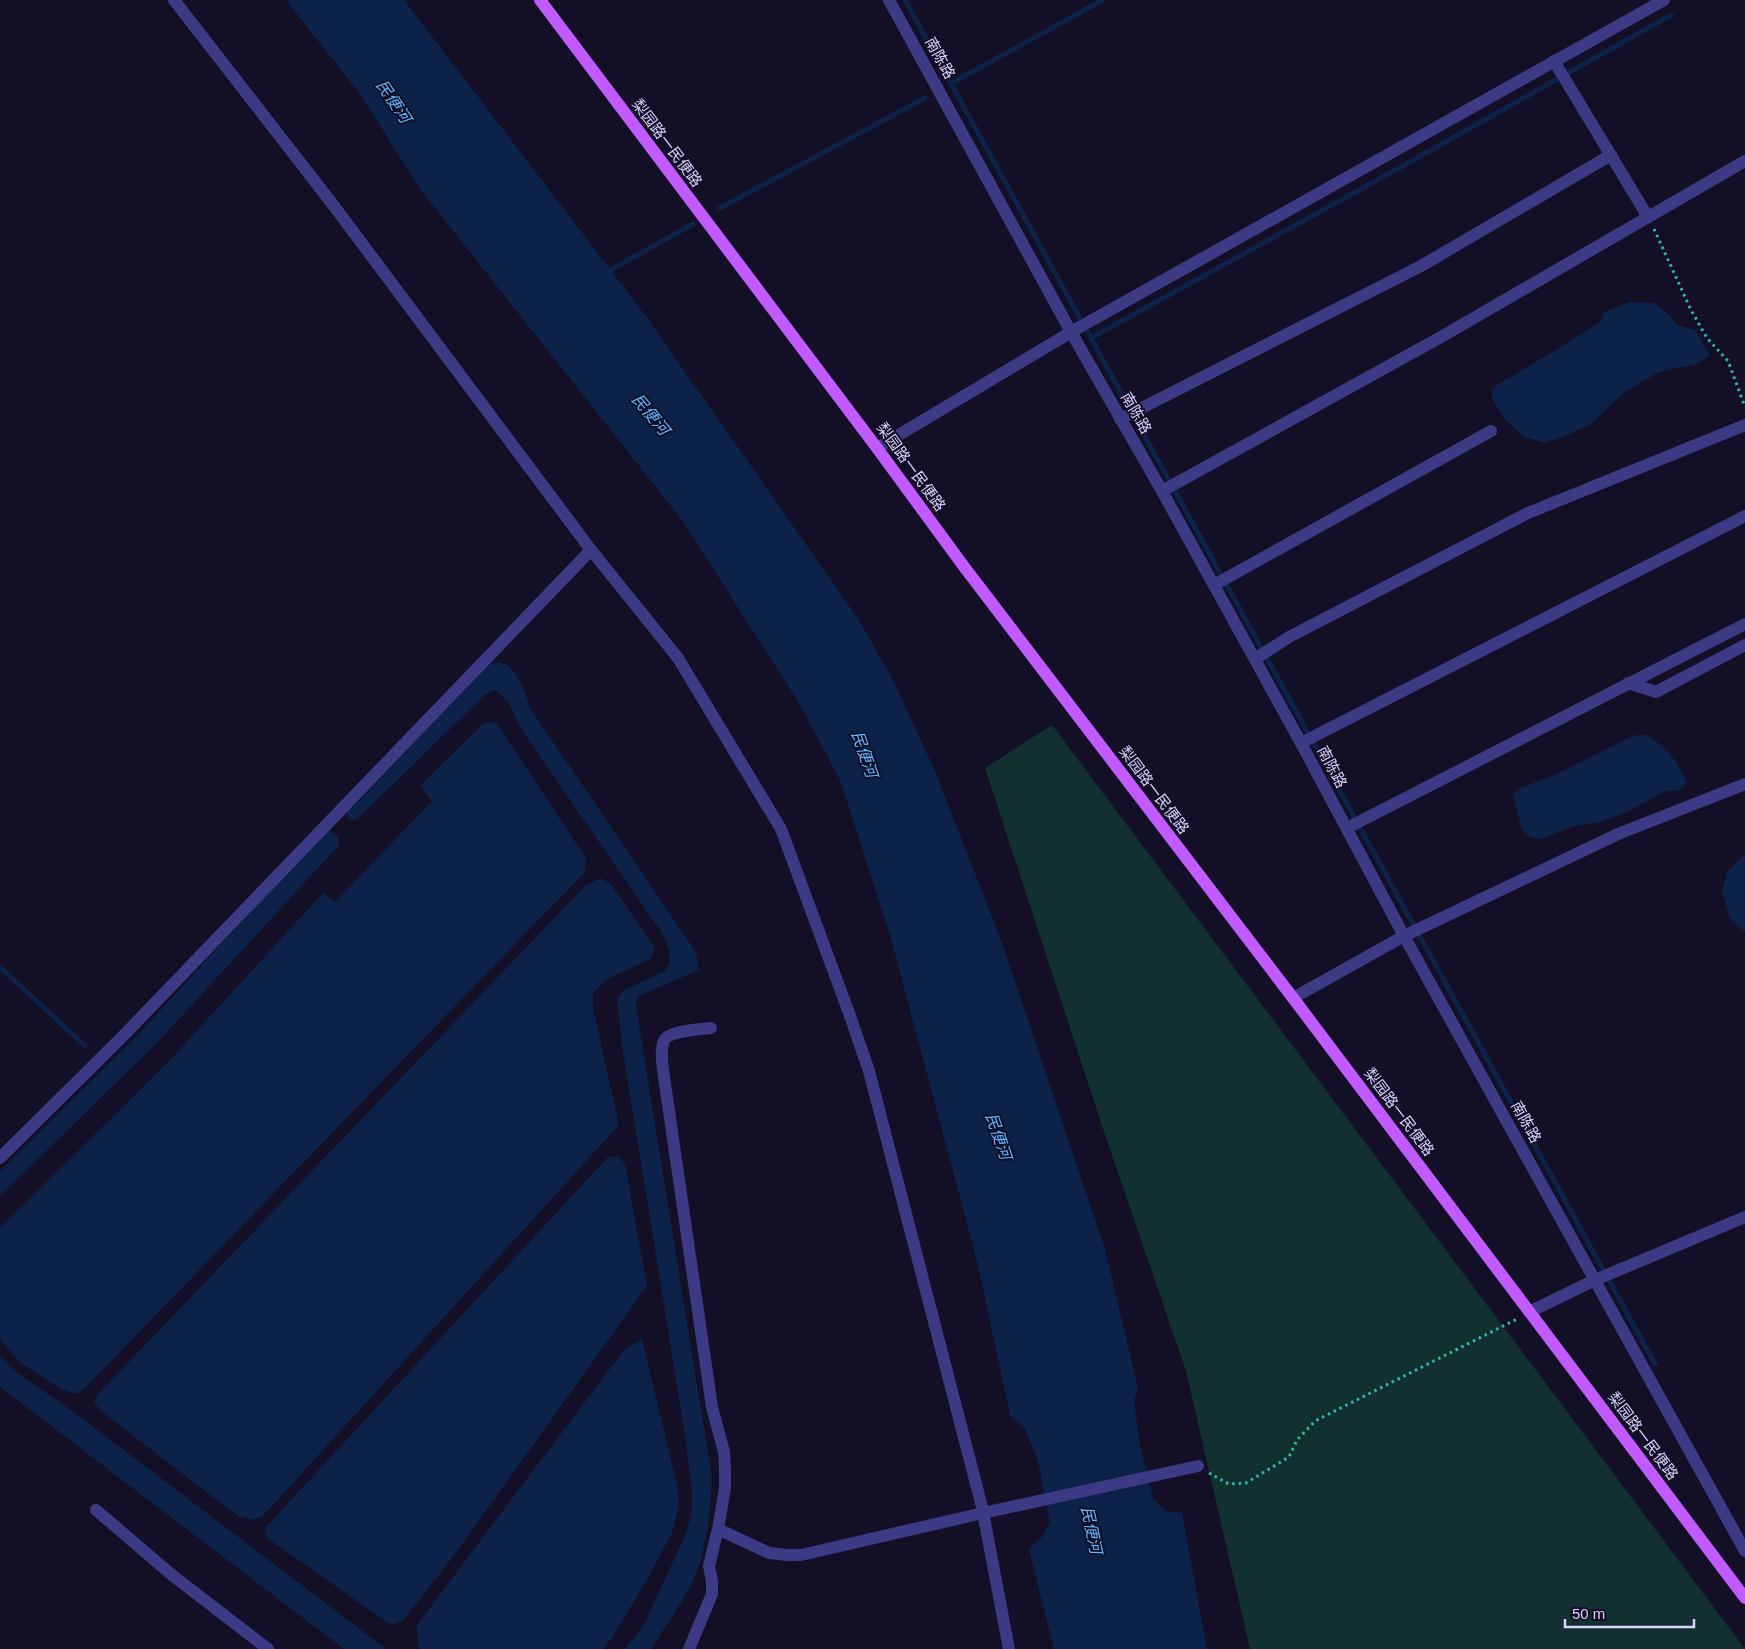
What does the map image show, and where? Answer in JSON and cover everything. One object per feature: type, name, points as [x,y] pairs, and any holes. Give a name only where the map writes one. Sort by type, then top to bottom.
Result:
[{"type":"main road","name":"梨园路一民便路","points":[[540,0],[965,568],[1745,1598]]},
{"type":"street","points":[[174,0],[334,206],[591,550],[678,658],[781,829],[850,1013],[869,1071],[983,1513],[1010,1649]]},
{"type":"street","name":"南陈路","points":[[889,0],[1257,658],[1745,1550]]},
{"type":"street","points":[[877,448],[1074,330],[1557,66],[1664,0]]},
{"type":"street","points":[[1557,66],[1648,217]]},
{"type":"street","points":[[1123,417],[1421,266],[1611,155]]},
{"type":"street","points":[[1164,490],[1441,337],[1745,161]]},
{"type":"street","points":[[1257,658],[1289,637],[1528,513],[1745,425]]},
{"type":"street","points":[[1216,584],[1490,431]]},
{"type":"street","points":[[1303,742],[1745,516]]},
{"type":"street","points":[[0,1158],[124,1035],[591,550]]},
{"type":"street","points":[[1349,827],[1745,624]]},
{"type":"street","points":[[1628,683],[1656,692],[1745,645]]},
{"type":"street","points":[[1292,998],[1407,935],[1618,834],[1745,784]]},
{"type":"street","points":[[689,1649],[712,1594],[708,1566],[718,1529],[726,1470],[724,1452],[712,1407],[662,1054],[666,1038],[672,1034],[711,1028]]},
{"type":"street","points":[[1530,1312],[1613,1272],[1745,1217]]},
{"type":"street","points":[[718,1529],[769,1552],[801,1555],[1198,1466]]},
{"type":"street","points":[[96,1510],[172,1575],[268,1649]]},
{"type":"path","points":[[1648,217],[1691,310],[1707,338],[1728,361],[1745,407]]},
{"type":"path","points":[[1198,1466],[1229,1484],[1246,1483],[1288,1457],[1297,1440],[1315,1421],[1530,1312]]},
{"type":"green space","points":[[1052,725],[1745,1649],[1250,1649],[1186,1371],[1102,1126],[985,768]]},
{"type":"water","name":"民便河","points":[[286,0],[404,0],[645,315],[859,620],[895,684],[935,771],[1001,940],[1105,1249],[1138,1388],[1134,1400],[1140,1446],[1153,1498],[1165,1511],[1182,1513],[1207,1649],[1054,1649],[1029,1549],[1042,1537],[1050,1523],[1038,1461],[1025,1429],[1010,1415],[977,1261],[890,935],[840,780],[799,703],[682,520],[420,189],[360,94]]},
{"type":"water","points":[[1630,302],[1655,303],[1677,325],[1695,330],[1710,355],[1697,364],[1659,372],[1622,394],[1591,424],[1566,436],[1545,443],[1524,437],[1507,421],[1497,408],[1492,397],[1492,388],[1600,322],[1604,312]]},
{"type":"water","points":[[490,663],[503,663],[513,670],[524,689],[530,708],[696,952],[699,970],[638,996],[636,1006],[712,1478],[707,1531],[697,1570],[683,1600],[651,1649],[625,1649],[643,1626],[684,1538],[692,1513],[692,1491],[684,1429],[622,1045],[617,998],[623,991],[665,971],[670,963],[669,950],[664,936],[521,729],[508,701],[495,689],[485,695],[356,820],[349,820],[346,811],[360,800]]},
{"type":"water","points":[[496,722],[587,860],[584,873],[87,1386],[77,1394],[63,1390],[19,1362],[0,1339],[0,1228],[170,1060],[323,893],[335,902],[432,801],[420,786],[484,723]]},
{"type":"water","points":[[1646,735],[1666,749],[1679,767],[1687,783],[1679,790],[1663,792],[1625,813],[1600,822],[1575,826],[1541,839],[1530,837],[1522,830],[1513,795],[1520,788],[1557,774],[1633,736]]},
{"type":"water","points":[[330,830],[338,836],[339,845],[156,1044],[0,1196],[0,1171],[137,1036],[285,874]]},
{"type":"water","points":[[1745,854],[1745,932],[1730,919],[1722,891],[1727,872]]},
{"type":"water","points":[[600,878],[610,883],[655,948],[650,959],[608,979],[593,993],[593,1008],[619,1125],[263,1516],[254,1520],[239,1517],[102,1412],[94,1403],[98,1394],[585,886]]},
{"type":"water","points":[[618,1156],[625,1164],[647,1286],[452,1558],[403,1621],[391,1625],[267,1538],[265,1528],[608,1157]]},
{"type":"water","points":[[642,1339],[677,1485],[679,1505],[672,1533],[612,1638],[603,1649],[420,1649],[417,1625],[623,1351]]},
{"type":"water","points":[[0,1356],[15,1371],[75,1413],[386,1649],[344,1649],[0,1387]]},
{"type":"waterway","points":[[905,0],[1655,1364]]},
{"type":"waterway","points":[[950,84],[1103,0]]},
{"type":"waterway","points":[[1091,338],[1671,15]]},
{"type":"waterway","points":[[720,208],[925,98]]},
{"type":"waterway","points":[[605,273],[693,224]]},
{"type":"waterway","points":[[0,967],[85,1046]]}]
